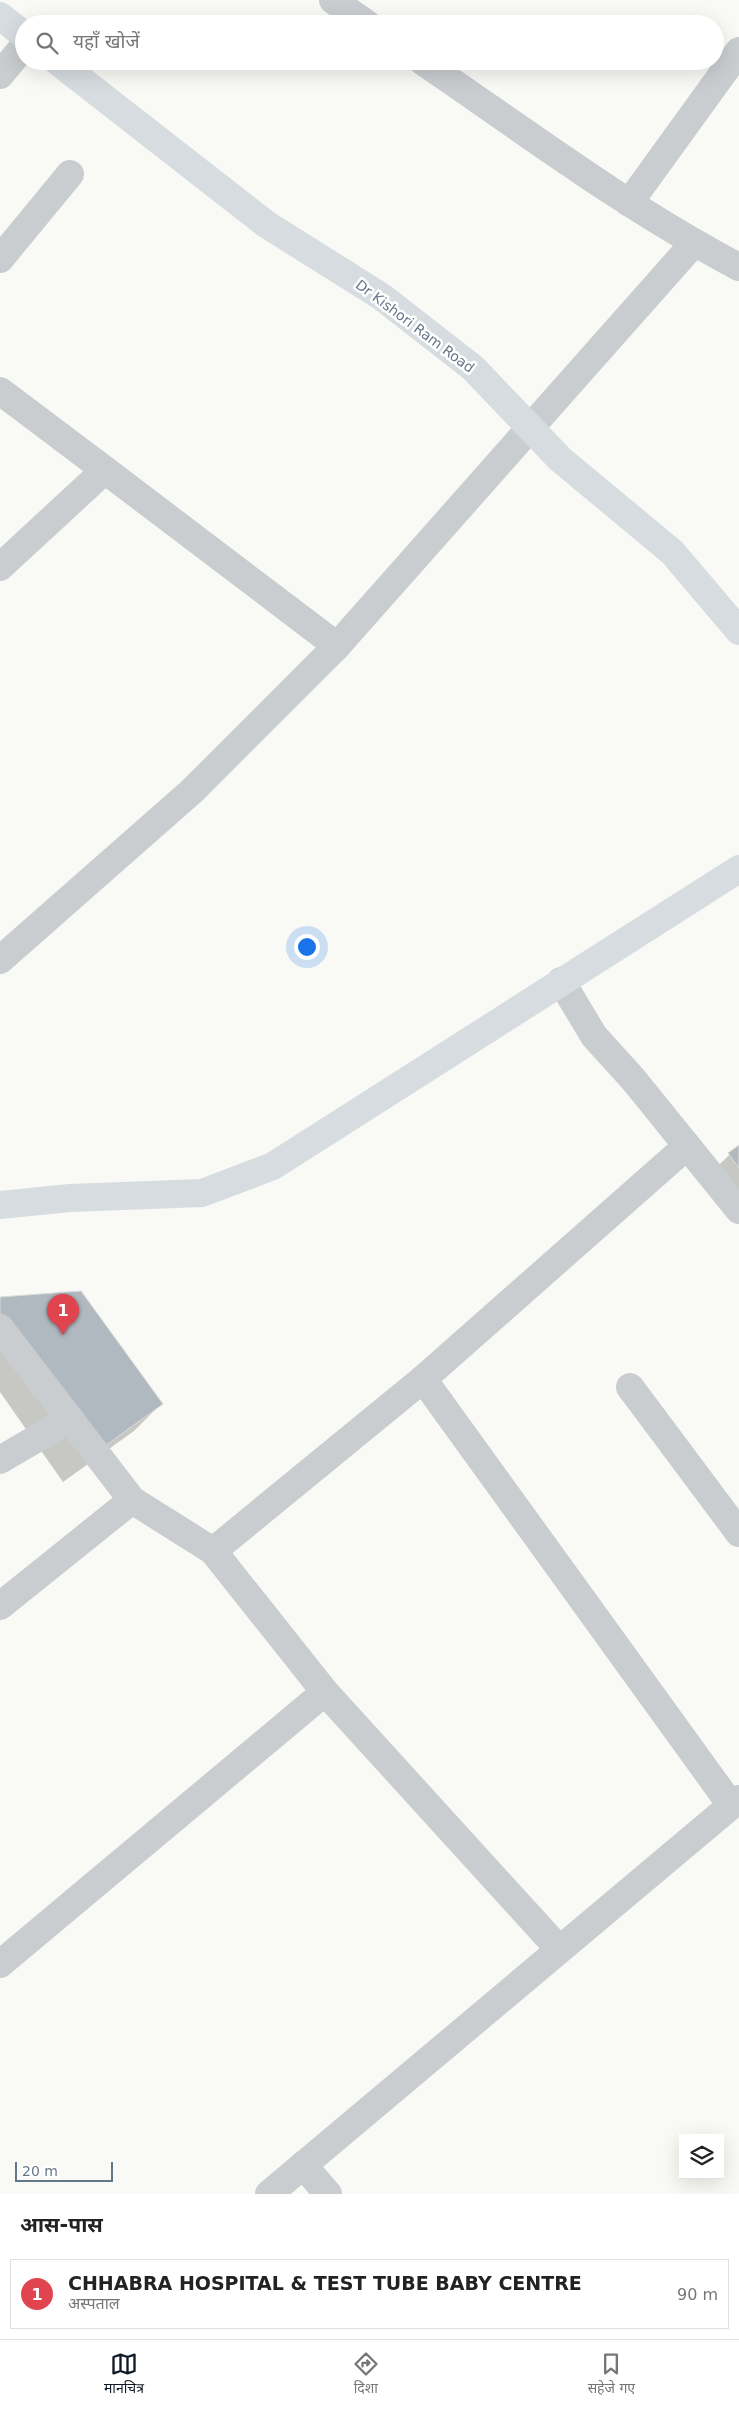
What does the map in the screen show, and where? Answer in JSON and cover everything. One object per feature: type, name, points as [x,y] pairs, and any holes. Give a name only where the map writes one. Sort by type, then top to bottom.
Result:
[{"type":"street","points":[[333,0],[355,15]]},
{"type":"street","points":[[0,16],[15,28]]},
{"type":"street","points":[[629,203],[739,51]]},
{"type":"street","points":[[0,74],[15,56]]},
{"type":"street","name":"Dr Kishori Ram Road","points":[[69,70],[266,224],[382,297],[473,368],[560,459],[672,552],[739,631]]},
{"type":"street","points":[[435,70],[629,203],[694,243],[739,267]]},
{"type":"street","points":[[0,259],[70,174]]},
{"type":"street","points":[[2,954],[192,791],[337,646],[694,243]]},
{"type":"street","points":[[0,392],[106,470],[337,646]]},
{"type":"street","points":[[0,567],[106,470]]},
{"type":"street","points":[[0,1205],[70,1198],[202,1193],[273,1166],[739,869]]},
{"type":"street","points":[[561,981],[594,1036],[633,1079],[739,1210]]},
{"type":"street","points":[[213,1551],[424,1380],[687,1146]]},
{"type":"street","points":[[0,1328],[132,1500],[213,1551],[325,1692],[559,1949]]},
{"type":"street","points":[[269,2194],[735,1802],[424,1380]]},
{"type":"street","points":[[630,1387],[739,1533]]},
{"type":"street","points":[[0,1460],[70,1419]]},
{"type":"street","points":[[0,1606],[132,1500]]},
{"type":"street","points":[[0,1964],[325,1692]]},
{"type":"street","points":[[303,2165],[328,2194]]},
{"type":"building","points":[[739,1145],[739,1168],[728,1153]]},
{"type":"building","points":[[81,1291],[163,1404],[91,1456],[0,1327],[0,1297]]},
{"type":"place","name":"CHHABRA HOSPITAL & TEST TUBE BABY CENTRE","points":[[63,1335]]}]
